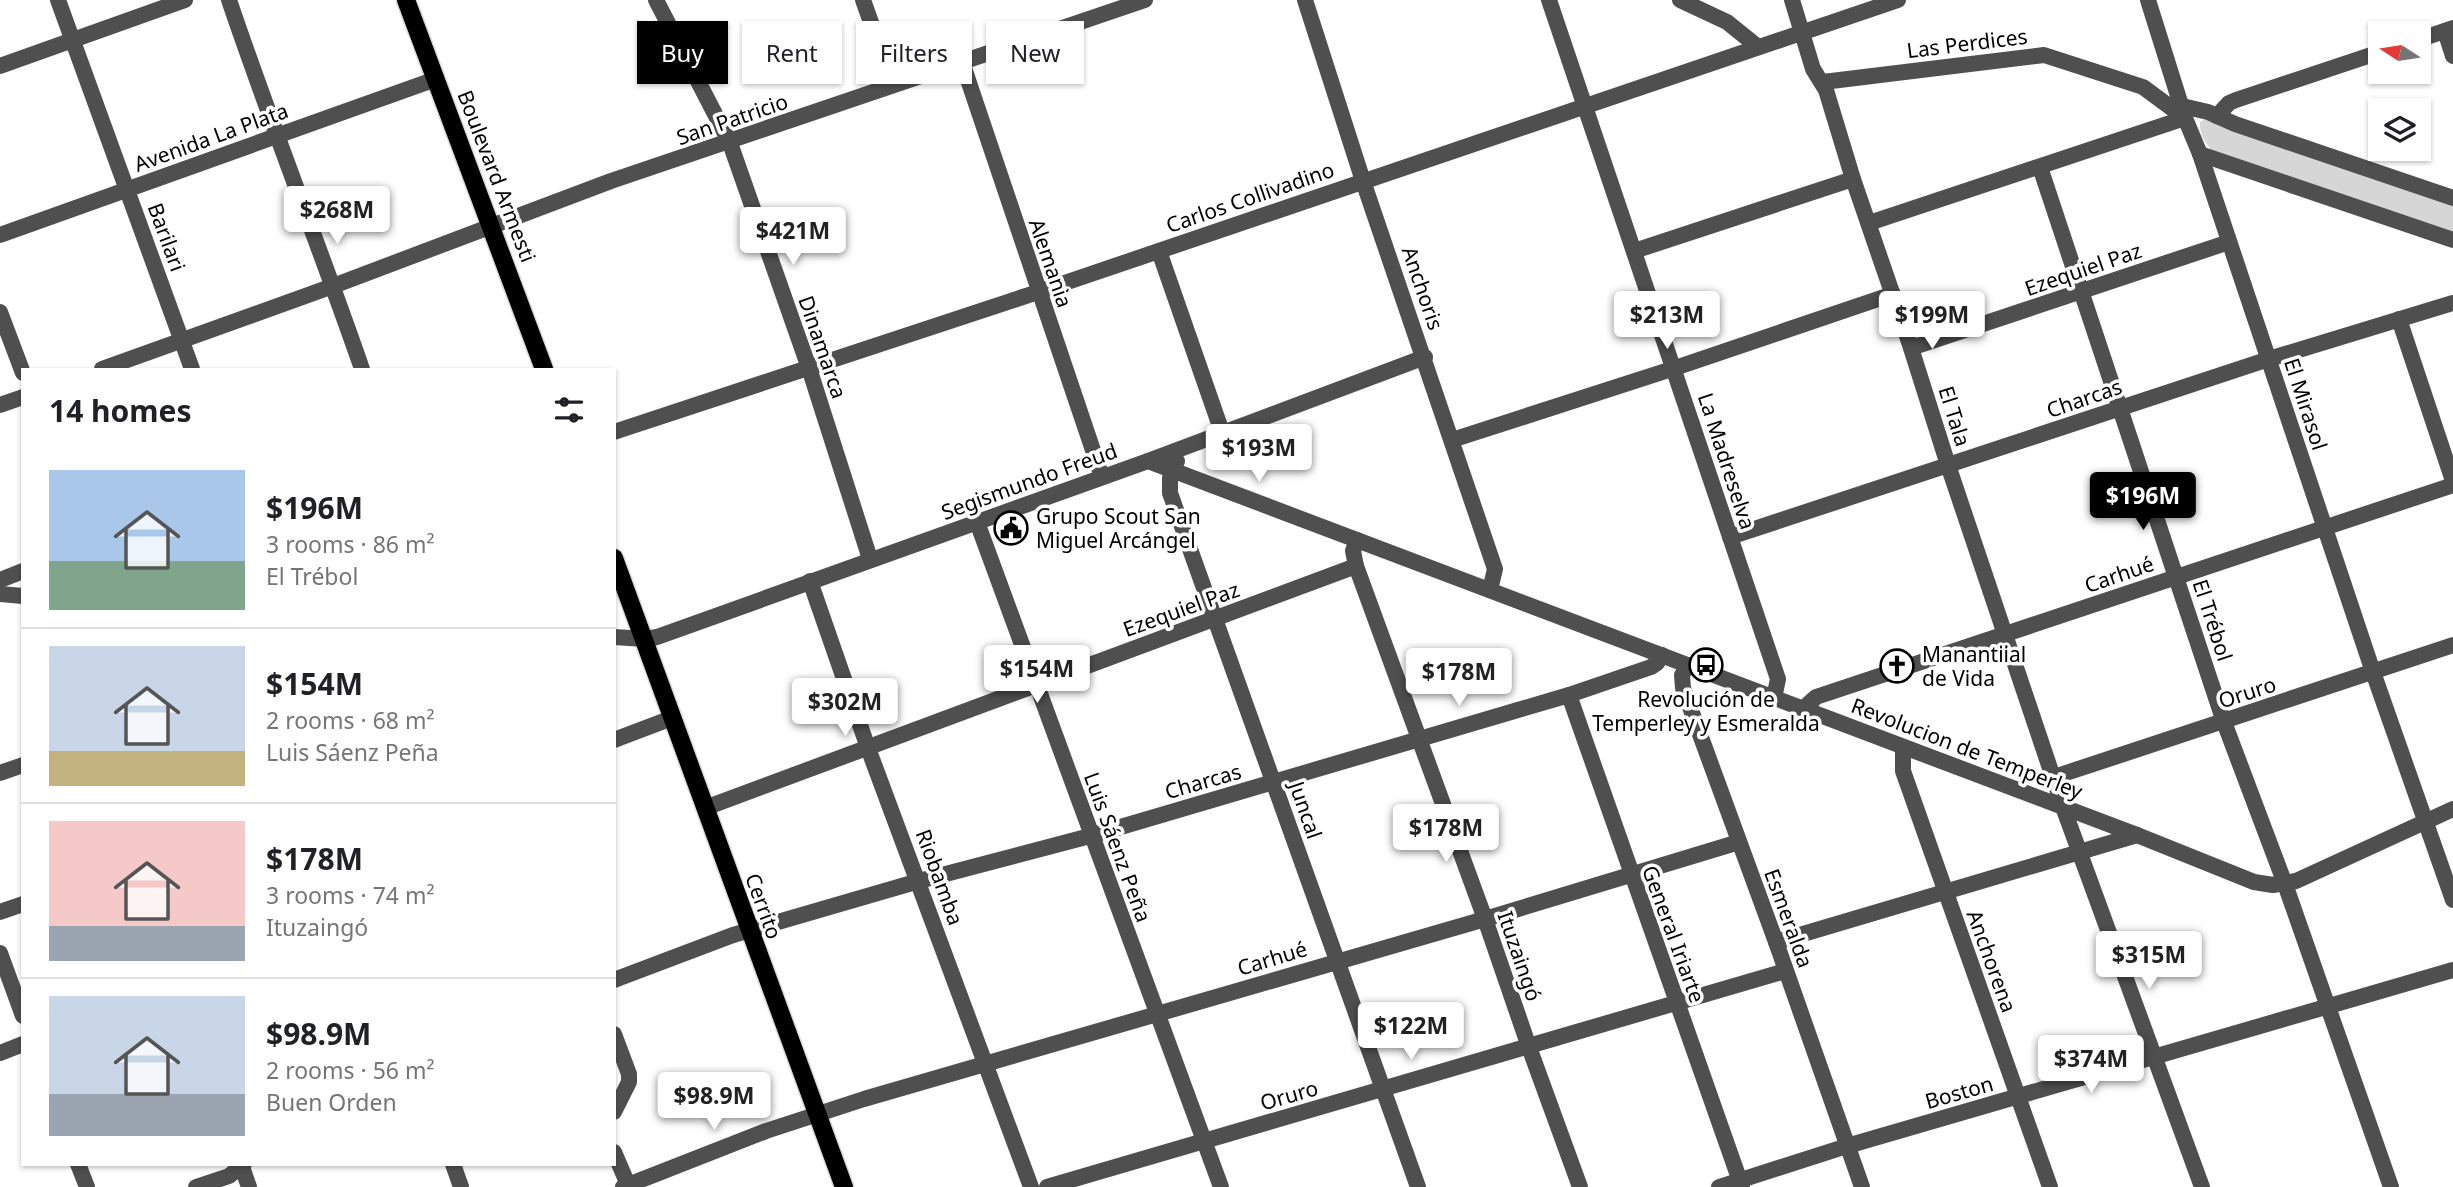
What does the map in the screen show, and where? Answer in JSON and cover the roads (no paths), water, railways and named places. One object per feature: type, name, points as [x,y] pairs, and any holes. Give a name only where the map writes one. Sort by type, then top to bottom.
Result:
[{"type":"main road","name":"Boulevard Armesti","points":[[406,0],[544,368]]},
{"type":"main road","points":[[616,563],[645,639]]},
{"type":"main road","name":"Cerrito","points":[[645,639],[844,1187]]},
{"type":"street","name":"Barilari","points":[[58,0],[192,368]]},
{"type":"street","points":[[0,66],[185,0]]},
{"type":"street","points":[[229,0],[275,135],[362,368]]},
{"type":"street","name":"Dinamarca","points":[[656,0],[730,143],[809,368],[870,559]]},
{"type":"street","points":[[863,0],[871,21]]},
{"type":"street","name":"San Patricio","points":[[972,58],[1096,8],[1145,0]]},
{"type":"street","name":"Anchoris","points":[[1305,0],[1363,181],[1495,569],[1490,590]]},
{"type":"street","name":"La Madreselva","points":[[1549,0],[1778,679],[1774,698]]},
{"type":"street","points":[[1680,0],[1727,22],[1758,47]]},
{"type":"street","name":"El Tala","points":[[1792,0],[1813,69],[1823,82],[2063,807],[2202,1187]]},
{"type":"street","name":"Carlos Collivadino","points":[[616,431],[1038,292],[1898,0]]},
{"type":"street","name":"El Mirasol","points":[[2148,0],[2373,672],[2453,900]]},
{"type":"street","points":[[2431,36],[2449,30],[2453,56]]},
{"type":"street","name":"Las Perdices","points":[[1823,82],[2044,55],[2143,87],[2184,112],[2217,116],[2453,198]]},
{"type":"street","points":[[2217,116],[2229,103],[2236,100],[2368,56]]},
{"type":"street","name":"Avenida La Plata","points":[[0,235],[436,79]]},
{"type":"street","name":"San Patricio","points":[[105,368],[333,286],[611,181],[730,143],[894,84]]},
{"type":"street","name":"Alemania","points":[[969,84],[1102,477]]},
{"type":"street","points":[[1869,223],[2040,167],[2184,112]]},
{"type":"street","points":[[2200,153],[2453,240]]},
{"type":"street","name":"El Trébol","points":[[2040,167],[2224,722],[2285,884],[2391,1187]]},
{"type":"street","points":[[1634,251],[1853,179]]},
{"type":"street","name":"Ezequiel Paz","points":[[1912,348],[2228,242]]},
{"type":"street","points":[[1159,251],[1222,432]]},
{"type":"street","points":[[1452,440],[1893,294]]},
{"type":"street","name":"Charcas","points":[[1730,537],[2269,359],[2453,303]]},
{"type":"street","points":[[0,312],[21,368]]},
{"type":"street","points":[[2399,319],[2453,483]]},
{"type":"street","name":"Segismundo Freud","points":[[645,639],[1147,461],[1425,357]]},
{"type":"street","points":[[0,405],[21,398]]},
{"type":"street","name":"Juncal","points":[[1182,448],[1168,485],[1170,493],[1418,1187]]},
{"type":"street","name":"Revolucion de Temperley","points":[[1147,461],[2137,835],[2254,882],[2285,884],[2296,881],[2453,809]]},
{"type":"street","name":"Carhué","points":[[1803,709],[1816,697],[2453,483]]},
{"type":"street","name":"Luis Sáenz Peña","points":[[977,522],[1221,1187]]},
{"type":"street","name":"Ituzaingó","points":[[1357,540],[1353,551],[1356,566],[1580,1187]]},
{"type":"street","name":"Ezequiel Paz","points":[[705,808],[1356,566]]},
{"type":"street","points":[[0,580],[21,572]]},
{"type":"street","name":"Riobamba","points":[[810,581],[868,748],[1031,1187]]},
{"type":"street","points":[[0,594],[21,596]]},
{"type":"street","points":[[616,636],[645,639]]},
{"type":"street","name":"Oruro","points":[[2054,777],[2453,645]]},
{"type":"street","name":"Charcas","points":[[616,979],[749,931],[919,881],[1090,836],[1569,695],[1651,667],[1662,655]]},
{"type":"street","name":"Esmeralda","points":[[1688,665],[1682,675],[1682,688],[1776,942],[1861,1187]]},
{"type":"street","name":"General Iriarte","points":[[1569,695],[1741,1184]]},
{"type":"street","points":[[616,739],[672,718]]},
{"type":"street","name":"Anchorena","points":[[1903,748],[1903,771],[2050,1187]]},
{"type":"street","points":[[0,773],[21,766]]},
{"type":"street","points":[[1776,942],[2137,835]]},
{"type":"street","name":"Carhué","points":[[626,1186],[817,1113],[1485,919],[1739,842]]},
{"type":"street","points":[[0,912],[21,905]]},
{"type":"street","points":[[0,953],[21,1011]]},
{"type":"street","name":"Boston","points":[[1719,1187],[1741,1184],[1847,1146],[2453,970]]},
{"type":"street","name":"Oruro","points":[[1047,1187],[1785,971]]},
{"type":"street","points":[[616,1039],[629,1074],[629,1082],[616,1108]]},
{"type":"street","points":[[0,1053],[21,1045]]},
{"type":"street","points":[[616,1158],[626,1186]]},
{"type":"street","points":[[79,1166],[87,1187]]},
{"type":"street","points":[[196,1187],[229,1176],[240,1166]]},
{"type":"street","points":[[243,1166],[249,1187]]},
{"type":"street","points":[[454,1166],[461,1187]]},
{"type":"place","name":"Grupo Scout San Miguel Arcángel","points":[[1011,528]]},
{"type":"place","name":"Revolución de Temperley y Esmeralda","points":[[1706,665]]},
{"type":"place","name":"Manantiial de Vida","points":[[1897,666]]}]
